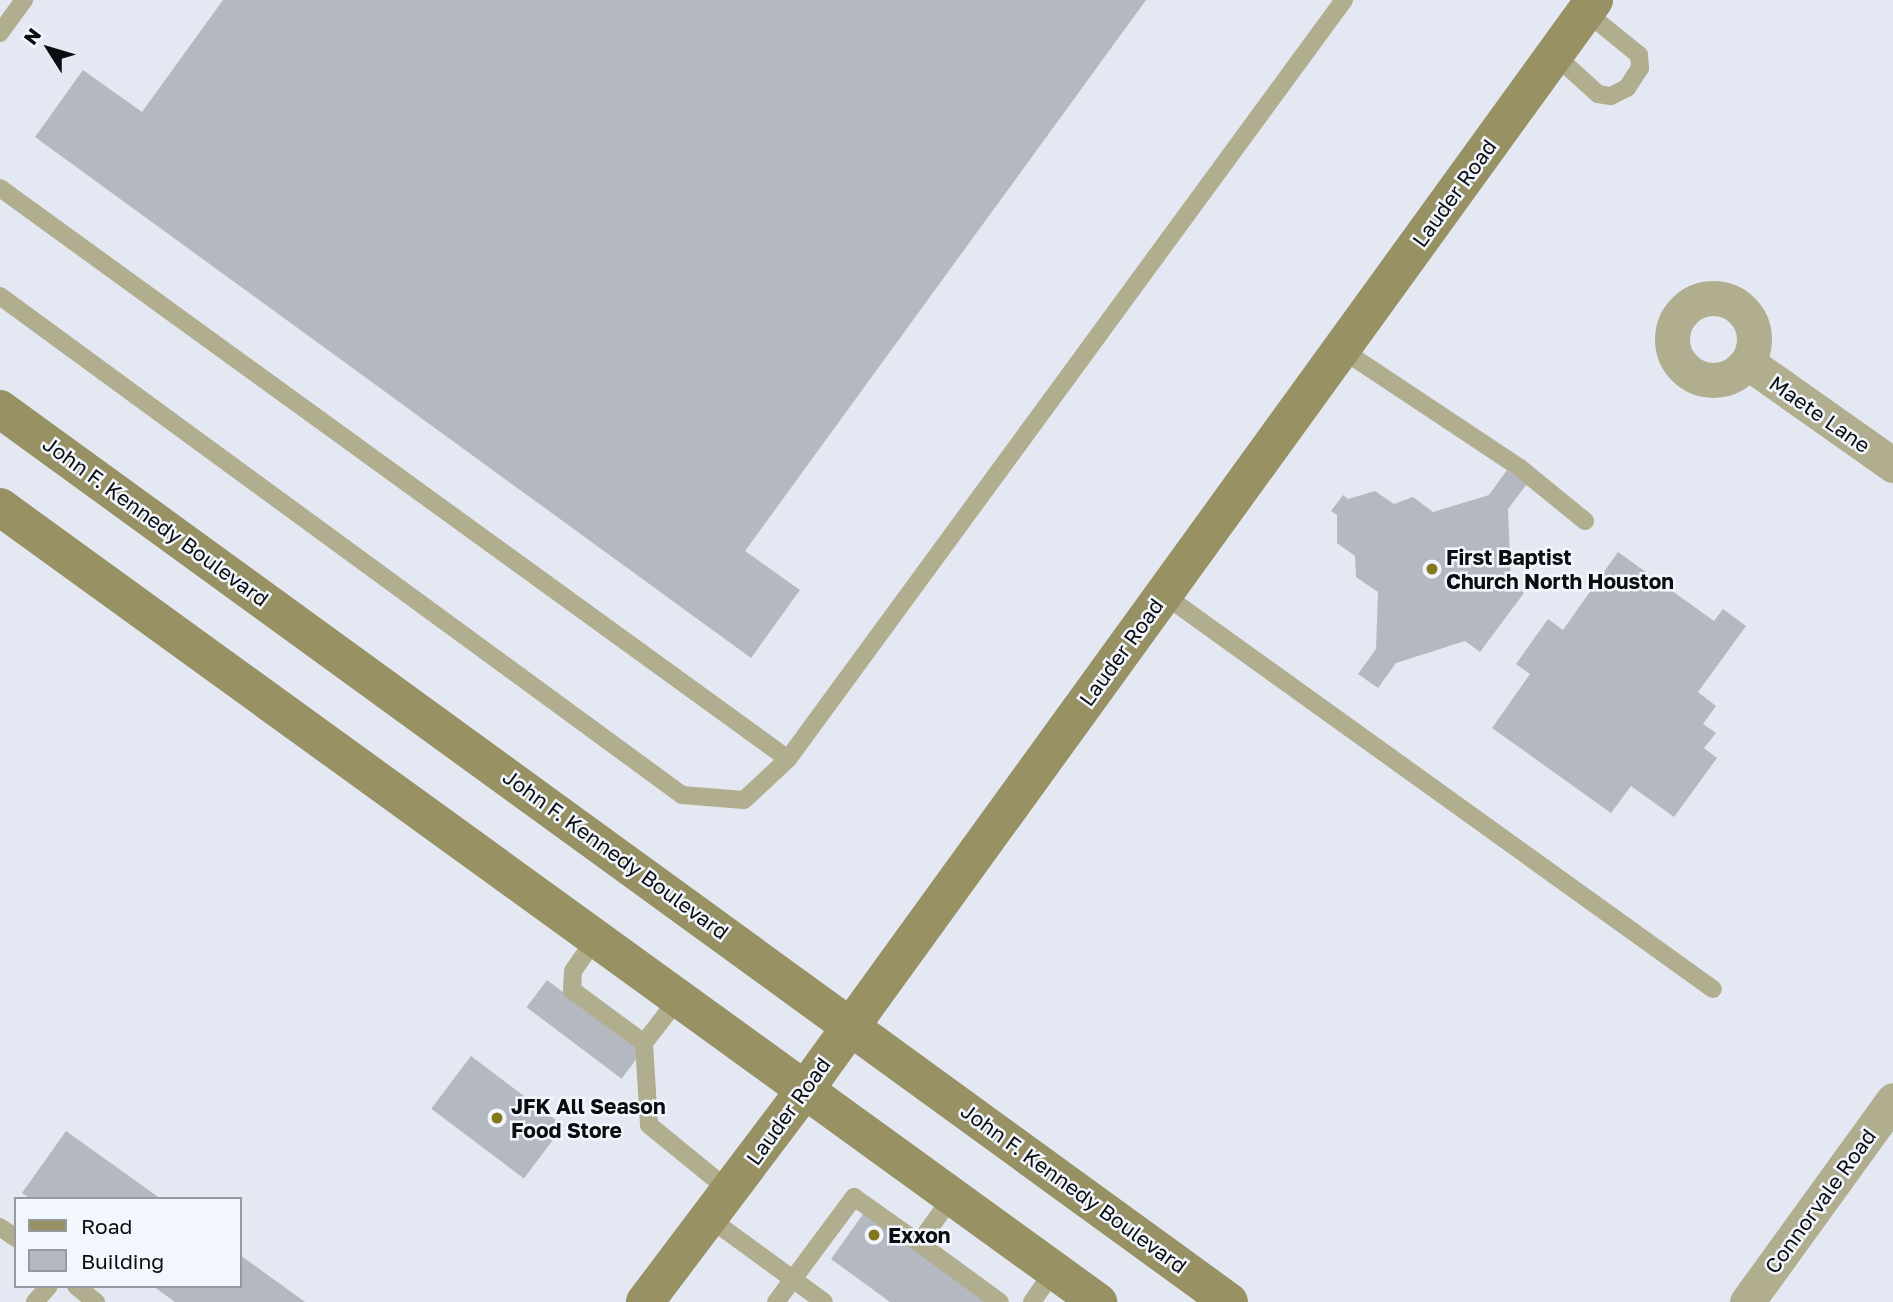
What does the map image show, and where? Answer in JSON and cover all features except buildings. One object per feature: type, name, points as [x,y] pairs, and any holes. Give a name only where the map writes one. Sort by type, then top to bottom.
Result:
[{"type":"main road","name":"Lauder Road","points":[[645,1302],[804,1091],[1590,6]]},
{"type":"main road","name":"John F. Kennedy Boulevard","points":[[0,409],[850,1024],[1229,1302]]},
{"type":"main road","points":[[0,507],[1097,1302]]},
{"type":"street","name":"Maete Lane","points":[[1748,362],[1887,449]]},
{"type":"street","name":"Connorvale Road","points":[[1747,1302],[1893,1100]]},
{"type":"lane","points":[[0,33],[24,0]]},
{"type":"lane","points":[[0,296],[682,795],[744,800],[788,759],[1344,0]]},
{"type":"lane","points":[[1555,55],[1598,94],[1611,96],[1627,88],[1640,68],[1639,55],[1590,6]]},
{"type":"lane","points":[[0,188],[788,759]]},
{"type":"lane","points":[[1341,349],[1520,468],[1585,521]]},
{"type":"lane","points":[[1163,594],[1713,989]]},
{"type":"lane","points":[[596,938],[573,971],[572,990],[645,1043]]},
{"type":"lane","points":[[678,999],[645,1043],[649,1125],[720,1205],[793,1279],[824,1302]]},
{"type":"lane","points":[[776,1302],[854,1197],[1000,1302]]},
{"type":"lane","points":[[919,1243],[952,1197]]},
{"type":"lane","points":[[1032,1302],[1054,1271]]},
{"type":"lane","points":[[35,1302],[47,1288]]},
{"type":"lane","points":[[78,1288],[96,1302]]},
{"type":"place","name":"First Baptist Church North Houston","points":[[1432,569]]},
{"type":"place","name":"JFK All Season Food Store","points":[[497,1118]]},
{"type":"place","name":"Exxon","points":[[874,1235]]}]
